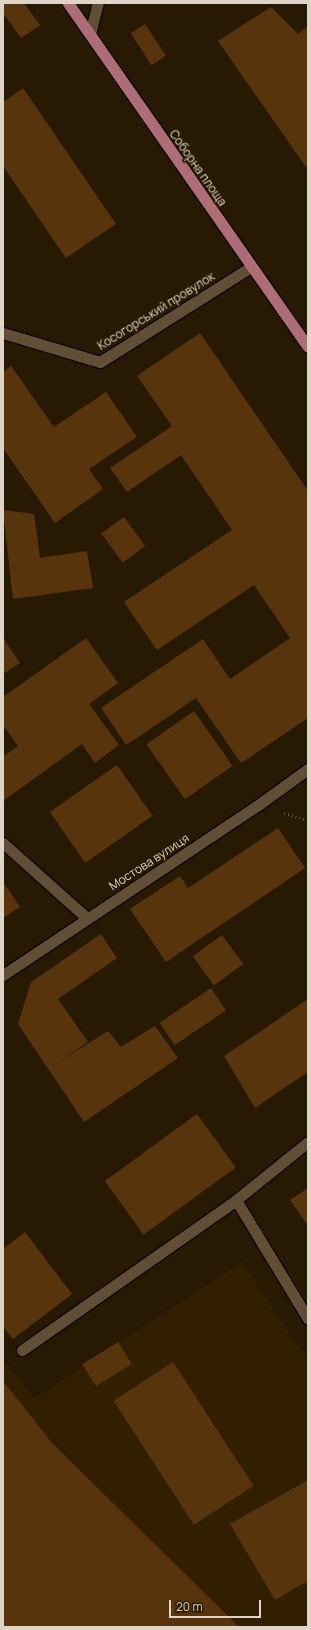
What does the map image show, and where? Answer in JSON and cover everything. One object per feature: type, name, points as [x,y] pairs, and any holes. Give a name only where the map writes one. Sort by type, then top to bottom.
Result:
[{"type":"main road","name":"Соборна площа","points":[[68,3],[308,347]]},
{"type":"street","points":[[90,34],[98,3]]},
{"type":"street","name":"Косогорський провулок","points":[[3,333],[100,362],[251,267]]},
{"type":"street","name":"Мостова вулиця","points":[[3,975],[258,805],[308,769]]},
{"type":"street","points":[[3,843],[87,918]]},
{"type":"street","points":[[22,1350],[236,1200],[308,1142]]},
{"type":"street","points":[[236,1200],[308,1319]]},
{"type":"shaded area","points":[[242,1262],[308,1361],[308,1627],[3,1627],[3,1359],[34,1398]]},
{"type":"building","points":[[3,3],[24,3],[40,25],[21,38],[3,13]]},
{"type":"building","points":[[271,7],[298,34],[308,26],[308,170],[218,41]]},
{"type":"building","points":[[145,24],[166,56],[151,65],[131,33]]},
{"type":"building","points":[[23,88],[116,224],[66,258],[3,166],[3,102]]},
{"type":"building","points":[[200,333],[308,491],[308,718],[241,763],[196,698],[126,745],[101,708],[203,639],[230,679],[290,638],[254,585],[157,650],[124,602],[232,530],[181,455],[127,492],[110,468],[172,426],[137,376]]},
{"type":"building","points":[[11,366],[54,427],[106,392],[137,437],[89,469],[103,489],[55,523],[3,448],[3,372]]},
{"type":"building","points":[[3,510],[34,514],[40,558],[87,551],[93,588],[13,599]]},
{"type":"building","points":[[124,517],[145,546],[123,563],[101,533]]},
{"type":"building","points":[[3,638],[20,663],[3,674]]},
{"type":"building","points":[[86,638],[118,683],[89,704],[119,745],[95,763],[82,744],[3,801],[3,757],[18,746],[3,725],[3,697]]},
{"type":"building","points":[[194,711],[232,766],[185,799],[146,744]]},
{"type":"building","points":[[117,765],[153,816],[85,863],[50,812]]},
{"type":"building","points":[[278,828],[305,868],[166,962],[130,909],[180,876],[188,888]]},
{"type":"building","points":[[3,882],[20,907],[3,918]]},
{"type":"building","points":[[101,934],[117,958],[58,999],[88,1042],[57,1063],[108,1031],[121,1047],[155,1026],[178,1058],[84,1122],[18,1024],[31,982]]},
{"type":"building","points":[[222,935],[243,964],[214,985],[193,956]]},
{"type":"building","points":[[211,988],[226,1010],[175,1045],[160,1023]]},
{"type":"building","points":[[308,999],[308,1072],[255,1108],[224,1056]]},
{"type":"building","points":[[197,1114],[236,1167],[144,1234],[105,1181]]},
{"type":"building","points":[[308,1188],[308,1226],[290,1200]]},
{"type":"building","points":[[25,1232],[72,1294],[13,1339],[3,1327],[3,1249]]},
{"type":"building","points":[[118,1342],[132,1364],[96,1386],[82,1364]]},
{"type":"building","points":[[173,1362],[254,1486],[194,1525],[113,1401]]},
{"type":"building","points":[[3,1381],[52,1443],[239,1627],[3,1627]]},
{"type":"building","points":[[308,1480],[308,1581],[275,1600],[230,1524]]}]
